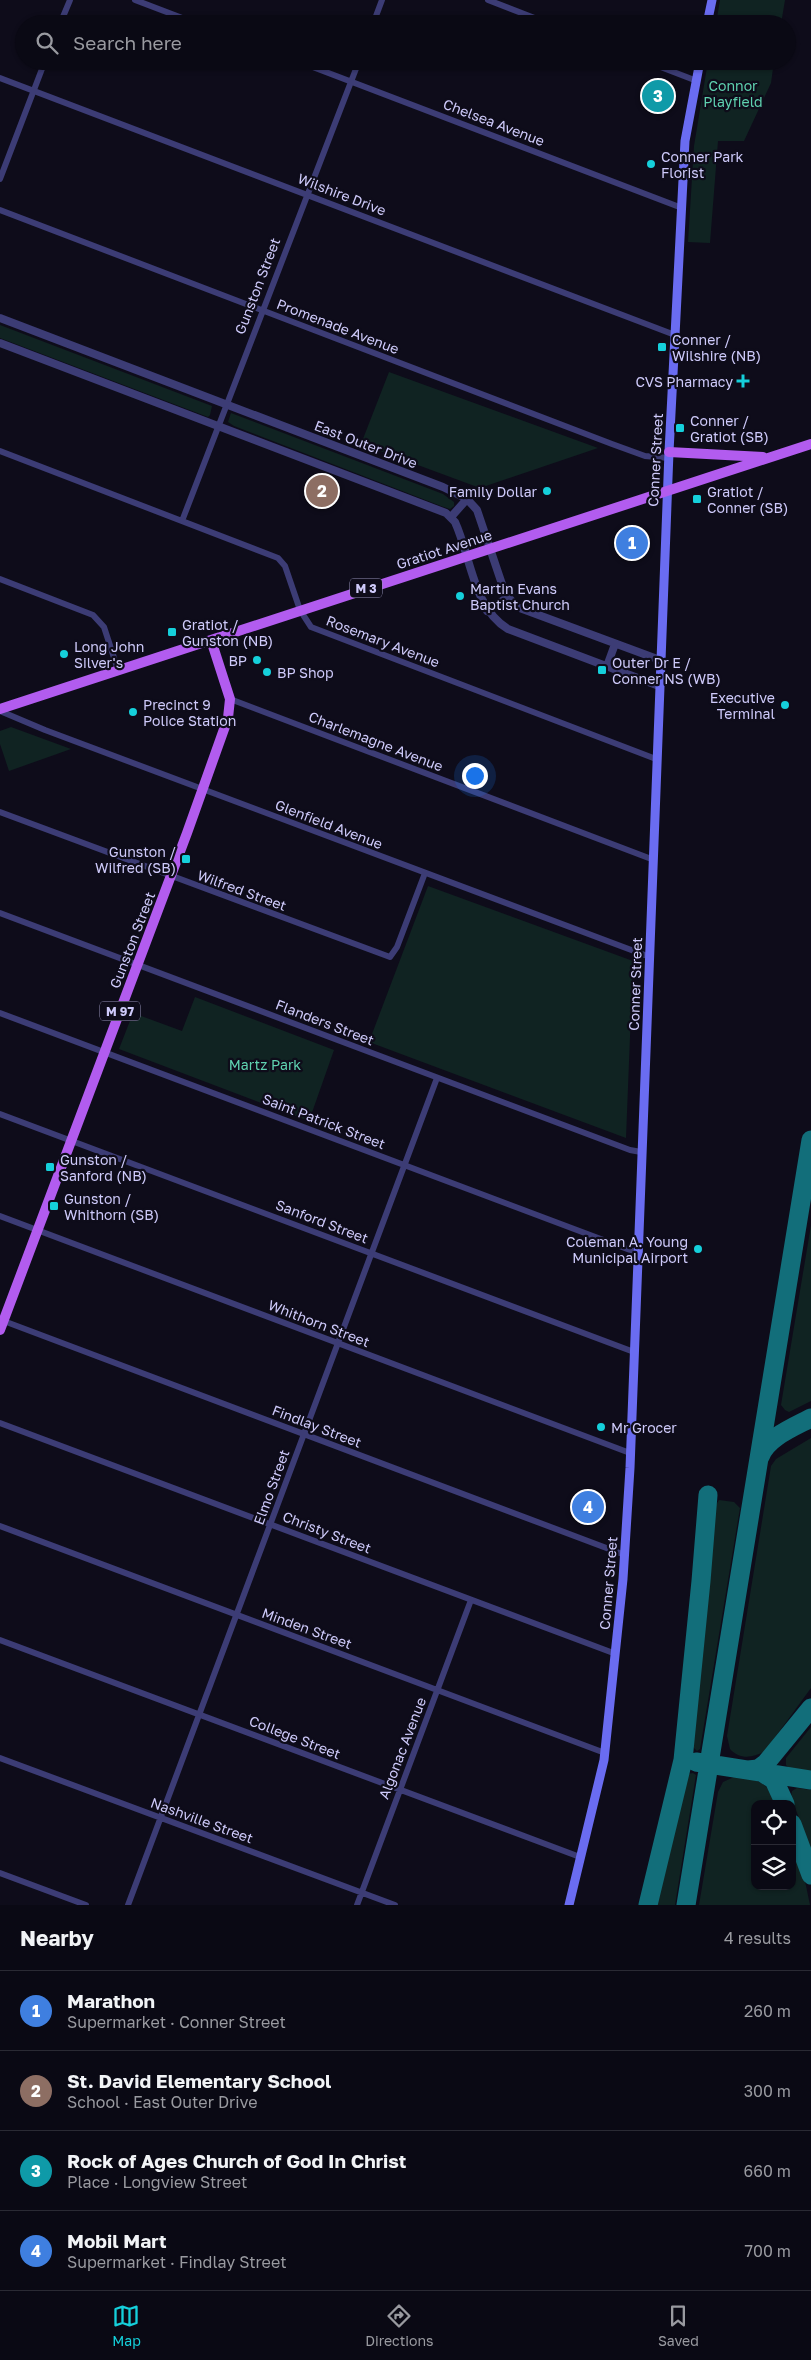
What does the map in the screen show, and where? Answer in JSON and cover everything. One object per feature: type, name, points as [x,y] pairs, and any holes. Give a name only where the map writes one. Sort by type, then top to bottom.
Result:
[{"type":"main road","points":[[709,15],[712,0]]},
{"type":"main road","name":"Conner Street","points":[[569,1905],[605,1753],[625,1555],[669,455],[686,141],[699,70]]},
{"type":"main road","name":"Gratiot Avenue","points":[[0,710],[300,610],[811,444]]},
{"type":"main road","points":[[669,455],[772,457]]},
{"type":"main road","name":"Gunston Street","points":[[1,1324],[171,877],[228,718],[230,699],[211,640]]},
{"type":"street","points":[[64,15],[70,0]]},
{"type":"street","points":[[135,0],[174,15]]},
{"type":"street","points":[[376,15],[382,0]]},
{"type":"street","points":[[488,0],[527,15]]},
{"type":"street","points":[[0,179],[42,70]]},
{"type":"street","name":"Chelsea Avenue","points":[[320,70],[682,208]]},
{"type":"street","name":"Gunston Street","points":[[182,520],[356,70]]},
{"type":"street","points":[[668,70],[697,81]]},
{"type":"street","name":"Wilshire Drive","points":[[0,78],[675,335]]},
{"type":"street","name":"Promenade Avenue","points":[[0,210],[612,444],[645,456],[669,455]]},
{"type":"street","name":"East Outer Drive","points":[[0,318],[443,487],[467,499]]},
{"type":"street","points":[[0,343],[451,517],[461,536],[487,611],[496,621],[508,629],[660,686]]},
{"type":"street","name":"Rosemary Avenue","points":[[0,451],[278,558],[285,566],[300,610],[311,627],[656,759]]},
{"type":"street","points":[[451,517],[467,499],[477,510],[508,597],[526,611],[660,660]]},
{"type":"street","points":[[0,579],[93,615],[104,627],[118,670]]},
{"type":"street","points":[[487,611],[508,597]]},
{"type":"street","points":[[607,666],[614,644]]},
{"type":"street","name":"Charlemagne Avenue","points":[[230,699],[654,860]]},
{"type":"street","name":"Glenfield Avenue","points":[[0,710],[203,790],[650,957]]},
{"type":"street","name":"Wilfred Street","points":[[0,812],[390,957],[397,948],[425,873]]},
{"type":"street","name":"Flanders Street","points":[[0,913],[630,1150],[642,1152]]},
{"type":"street","name":"Saint Patrick Street","points":[[0,1013],[638,1253]]},
{"type":"street","name":"Elmo Street","points":[[128,1905],[438,1078]]},
{"type":"street","name":"Sanford Street","points":[[0,1114],[634,1352]]},
{"type":"street","name":"Whithorn Street","points":[[0,1216],[630,1453]]},
{"type":"street","name":"Findlay Street","points":[[1,1324],[304,1434],[625,1555]]},
{"type":"street","name":"Christy Street","points":[[0,1423],[616,1654]]},
{"type":"street","name":"Minden Street","points":[[0,1526],[605,1753]]},
{"type":"street","name":"Algonac Avenue","points":[[357,1905],[471,1600]]},
{"type":"street","name":"College Street","points":[[0,1640],[580,1857]]},
{"type":"street","name":"Nashville Street","points":[[0,1758],[395,1905]]},
{"type":"street","points":[[0,1873],[86,1905]]},
{"type":"green space","points":[[720,0],[785,0],[782,15],[718,15]]},
{"type":"green space","name":"Connor Playfield","points":[[707,70],[773,70],[771,83],[744,141],[718,141],[710,243],[688,242],[694,146]]},
{"type":"green space","points":[[0,325],[212,406],[210,415],[208,417],[0,338]]},
{"type":"green space","points":[[389,372],[598,448],[480,488],[361,444]]},
{"type":"green space","points":[[231,413],[443,494],[454,502],[454,506],[450,509],[441,506],[234,426],[228,422]]},
{"type":"green space","points":[[11,727],[71,749],[9,771],[0,744],[0,731]]},
{"type":"green space","points":[[428,886],[633,961],[626,1138],[369,1042]]},
{"type":"green space","name":"Martz Park","points":[[195,997],[334,1050],[309,1121],[119,1049],[133,1013],[182,1031]]},
{"type":"green space","points":[[811,1225],[811,1401],[789,1412],[781,1405]]},
{"type":"green space","points":[[811,1438],[811,1688],[765,1751],[747,1757],[742,1756],[730,1749],[727,1736],[771,1466],[776,1459]]},
{"type":"green space","points":[[719,1500],[734,1502],[740,1508],[700,1749],[697,1751],[692,1746],[714,1508]]},
{"type":"green space","points":[[811,1727],[811,1773],[790,1769],[786,1765],[786,1758]]},
{"type":"green space","points":[[693,1773],[696,1775],[675,1905],[656,1905],[686,1778],[688,1774]]},
{"type":"green space","points":[[734,1777],[755,1780],[769,1790],[774,1800],[751,1800],[751,1890],[796,1890],[796,1857],[805,1881],[810,1905],[699,1905],[718,1792],[723,1782]]},
{"type":"green space","points":[[797,1788],[811,1790],[811,1850],[796,1810],[796,1800],[792,1800],[791,1797],[792,1791]]},
{"type":"taxiway","points":[[686,1905],[811,1140]]},
{"type":"taxiway","points":[[760,1457],[763,1450],[774,1439],[811,1418]]},
{"type":"taxiway","points":[[648,1905],[683,1760],[708,1495]]},
{"type":"taxiway","points":[[748,1770],[758,1769],[766,1763],[811,1708]]},
{"type":"taxiway","points":[[696,1762],[811,1780]]},
{"type":"taxiway","points":[[763,1773],[774,1780],[783,1800]]},
{"type":"taxiway","points":[[796,1835],[811,1875]]},
{"type":"place","name":"Rock of Ages Church of God In Christ","points":[[658,96]]},
{"type":"place","name":"Conner Park Florist","points":[[651,164]]},
{"type":"place","name":"Conner / Wilshire (NB)","points":[[662,347]]},
{"type":"place","name":"CVS Pharmacy","points":[[743,381]]},
{"type":"place","name":"Conner / Gratiot (SB)","points":[[680,428]]},
{"type":"place","name":"St. David Elementary School","points":[[322,491]]},
{"type":"place","name":"Family Dollar","points":[[547,491]]},
{"type":"place","name":"Gratiot / Conner (SB)","points":[[697,499]]},
{"type":"place","name":"Marathon","points":[[632,543]]},
{"type":"place","name":"Martin Evans Baptist Church","points":[[460,596]]},
{"type":"place","name":"Gratiot / Gunston (NB)","points":[[172,632]]},
{"type":"place","name":"Long John Silver's","points":[[64,654]]},
{"type":"place","name":"BP","points":[[257,660]]},
{"type":"place","name":"Outer Dr E / Conner NS (WB)","points":[[602,670]]},
{"type":"place","name":"BP Shop","points":[[267,672]]},
{"type":"place","name":"Executive Terminal","points":[[785,705]]},
{"type":"place","name":"Precinct 9 Police Station","points":[[133,712]]},
{"type":"place","name":"Gunston / Wilfred (SB)","points":[[186,859]]},
{"type":"place","name":"Gunston / Sanford (NB)","points":[[50,1167]]},
{"type":"place","name":"Gunston / Whithorn (SB)","points":[[54,1206]]},
{"type":"place","name":"Coleman A. Young Municipal Airport","points":[[698,1249]]},
{"type":"place","name":"Mr Grocer","points":[[601,1427]]},
{"type":"place","name":"Mobil Mart","points":[[588,1507]]}]
